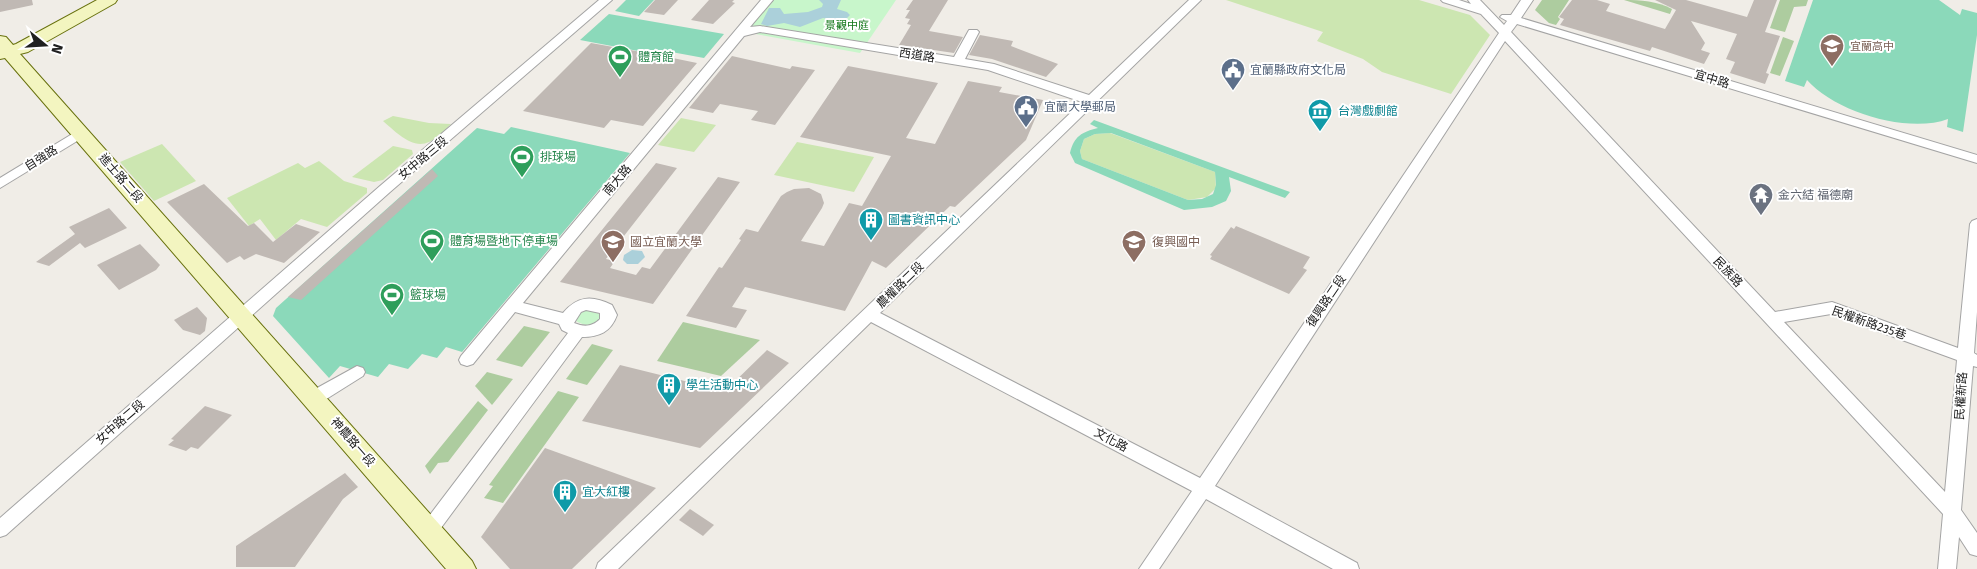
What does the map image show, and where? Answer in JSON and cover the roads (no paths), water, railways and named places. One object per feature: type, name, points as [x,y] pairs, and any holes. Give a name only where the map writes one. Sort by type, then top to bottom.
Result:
[{"type":"street","points":[[2,51],[22,48],[109,0]]},
{"type":"street","name":"女中路三段","points":[[241,316],[606,0]]},
{"type":"street","name":"南大路","points":[[467,360],[767,0]]},
{"type":"street","name":"農權路二段","points":[[605,569],[1195,0]]},
{"type":"street","name":"宜中路","points":[[1447,0],[1977,159]]},
{"type":"street","name":"民族路","points":[[1474,0],[1953,513],[1977,548]]},
{"type":"street","name":"復興路二段","points":[[1148,569],[1527,0]]},
{"type":"street","name":"西道路","points":[[739,33],[760,29],[990,67],[1078,95],[1091,101]]},
{"type":"street","points":[[958,61],[973,32]]},
{"type":"street","name":"進士路二段","points":[[2,51],[82,132],[241,316]]},
{"type":"street","name":"自強路","points":[[0,184],[82,132]]},
{"type":"street","name":"民權新路","points":[[1947,569],[1971,359],[1977,224]]},
{"type":"street","points":[[429,530],[572,325],[512,306]]},
{"type":"street","name":"民權新路235巷","points":[[1771,318],[1832,308],[1971,359]]},
{"type":"street","name":"文化路","points":[[869,314],[1203,489],[1350,569]]},
{"type":"street","name":"神農路一段","points":[[241,316],[463,569]]},
{"type":"street","name":"女中路二段","points":[[3,525],[241,316]]},
{"type":"street","points":[[314,398],[357,372]]},
{"type":"water","points":[[819,0],[841,0],[837,9],[850,15],[844,21],[823,18],[800,27],[784,23],[767,26],[761,24],[769,8],[780,8],[784,14],[808,12],[822,7],[823,4]]},
{"type":"water","points":[[632,250],[642,251],[645,257],[638,264],[627,264],[623,260],[624,255]]},
{"type":"place","name":"宜蘭高中","points":[[1832,67]]},
{"type":"place","name":"體育館","points":[[620,78]]},
{"type":"place","name":"宜蘭縣政府文化局","points":[[1233,91]]},
{"type":"place","name":"宜蘭大學郵局","points":[[1026,128]]},
{"type":"place","name":"台灣戲劇館","points":[[1320,132]]},
{"type":"place","name":"排球場","points":[[522,178]]},
{"type":"place","name":"金六結 福德廟","points":[[1761,216]]},
{"type":"place","name":"圖書資訊中心","points":[[871,241]]},
{"type":"place","name":"體育場暨地下停車場","points":[[432,262]]},
{"type":"place","name":"國立宜蘭大學","points":[[613,263]]},
{"type":"place","name":"復興國中","points":[[1134,263]]},
{"type":"place","name":"籃球場","points":[[392,316]]},
{"type":"place","name":"學生活動中心","points":[[669,406]]},
{"type":"place","name":"宜大紅樓","points":[[565,513]]},
{"type":"park label","name":"景觀中庭","points":[[847,25]]}]
